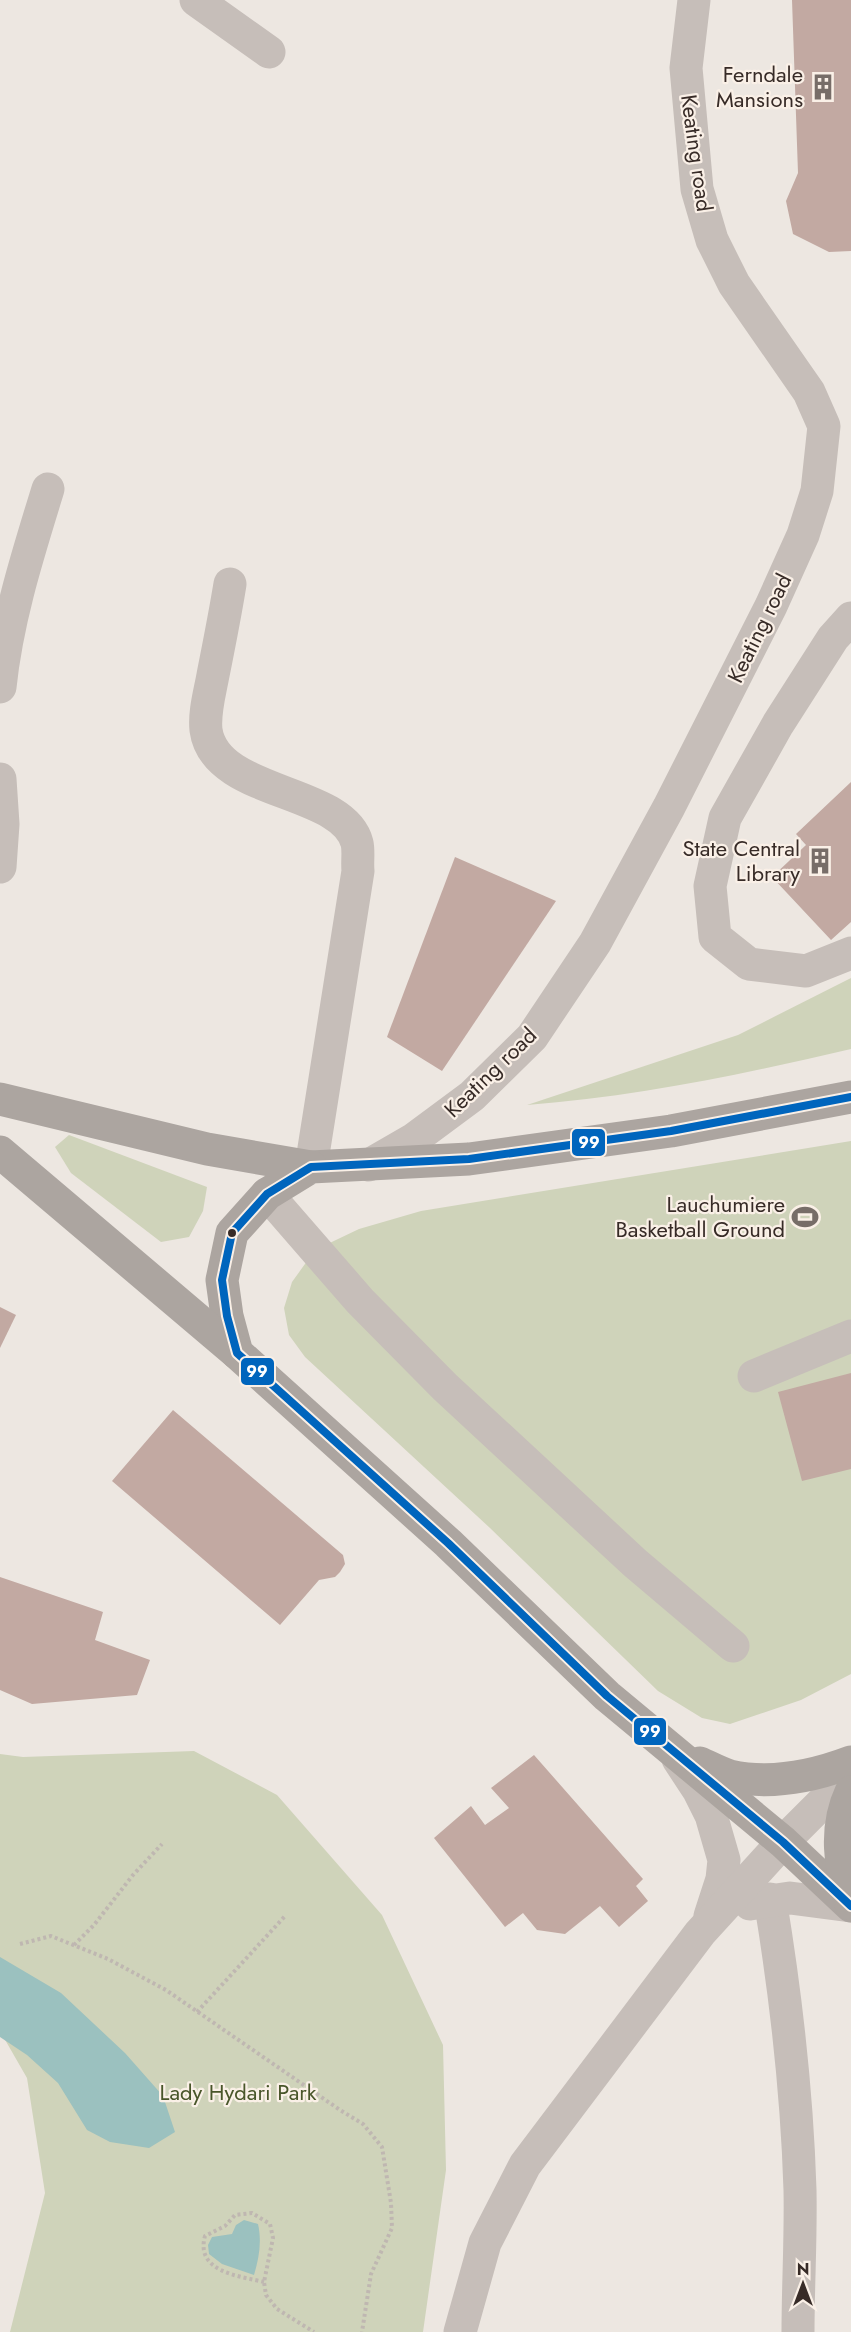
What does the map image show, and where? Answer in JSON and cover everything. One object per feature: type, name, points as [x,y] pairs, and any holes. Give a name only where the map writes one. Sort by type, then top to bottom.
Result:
[{"type":"highway","points":[[0,1099],[207,1149],[311,1167],[469,1159],[671,1131],[851,1097]]},
{"type":"highway","points":[[0,1152],[237,1353],[448,1543],[607,1696],[783,1842],[851,1905]]},
{"type":"highway","points":[[237,1353],[227,1316],[222,1280],[231,1233],[267,1194],[311,1167]]},
{"type":"highway","points":[[671,1750],[729,1775],[752,1779],[787,1778],[822,1773],[851,1762]]},
{"type":"highway","points":[[851,1792],[842,1820],[840,1838],[842,1866],[851,1905]]},
{"type":"street","points":[[196,0],[269,52]]},
{"type":"street","name":"Keating road","points":[[369,1165],[414,1139],[472,1096],[532,1037],[595,943],[669,807],[771,606],[803,535],[818,491],[824,426],[809,392],[734,284],[712,240],[697,189],[686,68],[694,0]]},
{"type":"street","points":[[822,450],[851,431]]},
{"type":"street","points":[[0,687],[3,653],[19,583],[48,489]]},
{"type":"street","points":[[231,584],[209,699],[206,729],[214,754],[239,774],[318,806],[344,822],[357,842],[358,871],[311,1167]]},
{"type":"street","points":[[851,618],[833,638],[778,724],[725,818],[710,886],[715,938],[749,964],[806,971],[851,953]]},
{"type":"street","points":[[0,779],[3,824],[0,867]]},
{"type":"street","points":[[267,1194],[360,1301],[445,1387],[635,1563],[734,1646]]},
{"type":"street","points":[[754,1376],[851,1336]]},
{"type":"street","points":[[460,2332],[485,2243],[525,2165],[700,1933],[713,1912],[722,1879],[724,1860],[711,1815],[695,1783],[671,1750]]},
{"type":"street","points":[[700,1933],[783,1842],[851,1774]]},
{"type":"street","points":[[700,1933],[729,1912],[770,1899],[790,1898],[851,1905]]},
{"type":"street","points":[[770,1899],[784,1988],[794,2083],[800,2191],[798,2332]]},
{"type":"path","points":[[74,1946],[162,1844]]},
{"type":"path","points":[[197,2012],[286,1915]]},
{"type":"path","points":[[20,1944],[51,1936],[108,1959],[166,1990],[363,2124],[382,2147],[391,2203],[392,2228],[371,2274],[362,2332]]},
{"type":"path","points":[[264,2282],[221,2271],[212,2264],[204,2256],[202,2246],[205,2236],[225,2226],[235,2215],[252,2213],[270,2224],[273,2238],[264,2282],[266,2295],[277,2309],[314,2332]]},
{"type":"green space","points":[[851,978],[851,1049],[690,1083],[609,1096],[527,1105],[738,1035]]},
{"type":"green space","points":[[69,1135],[207,1187],[203,1211],[189,1237],[161,1242],[71,1173],[55,1147]]},
{"type":"green space","points":[[851,1141],[851,1674],[801,1700],[730,1724],[702,1718],[658,1691],[490,1528],[305,1357],[289,1335],[284,1308],[292,1282],[315,1250],[359,1229],[421,1211]]},
{"type":"green space","name":"Lady Hydari Park","points":[[194,1751],[277,1795],[382,1915],[443,2045],[446,2170],[423,2332],[10,2332],[45,2193],[27,2078],[0,2031],[0,1754],[23,1757]]},
{"type":"water","points":[[0,1957],[61,1993],[125,2053],[163,2096],[175,2132],[149,2148],[110,2142],[87,2130],[58,2083],[27,2055],[0,2037]]},
{"type":"water","points":[[244,2220],[258,2224],[259,2250],[254,2275],[222,2264],[209,2254],[208,2245],[212,2237],[232,2234],[236,2225]]},
{"type":"building","name":"Ferndale Mansions","points":[[792,0],[851,0],[851,251],[829,252],[793,234],[786,201],[798,173]]},
{"type":"building","name":"State Central Library","points":[[851,782],[851,922],[831,940],[772,877],[806,845],[796,834]]},
{"type":"building","points":[[455,857],[556,901],[442,1071],[387,1037]]},
{"type":"building","points":[[0,1307],[16,1315],[0,1348]]},
{"type":"building","points":[[851,1373],[851,1469],[802,1481],[778,1392]]},
{"type":"building","points":[[173,1410],[343,1555],[345,1564],[340,1572],[335,1577],[319,1580],[280,1625],[112,1481]]},
{"type":"building","points":[[0,1577],[103,1612],[95,1640],[150,1660],[137,1695],[32,1704],[0,1690]]},
{"type":"building","points":[[534,1755],[643,1879],[636,1886],[648,1901],[619,1927],[600,1906],[565,1934],[537,1930],[523,1913],[505,1927],[434,1838],[471,1806],[485,1825],[509,1808],[491,1788]]},
{"type":"transit line","name":"99","points":[[851,1097],[671,1131],[469,1159],[311,1167],[267,1194],[232,1233],[222,1280],[227,1316],[237,1353],[448,1543],[607,1696],[783,1842],[851,1906]]},
{"type":"place","name":"Ferndale Mansions","points":[[823,87]]},
{"type":"place","name":"State Central Library","points":[[820,861]]},
{"type":"place","name":"Lauchumiere Basketball Ground","points":[[805,1217]]}]
